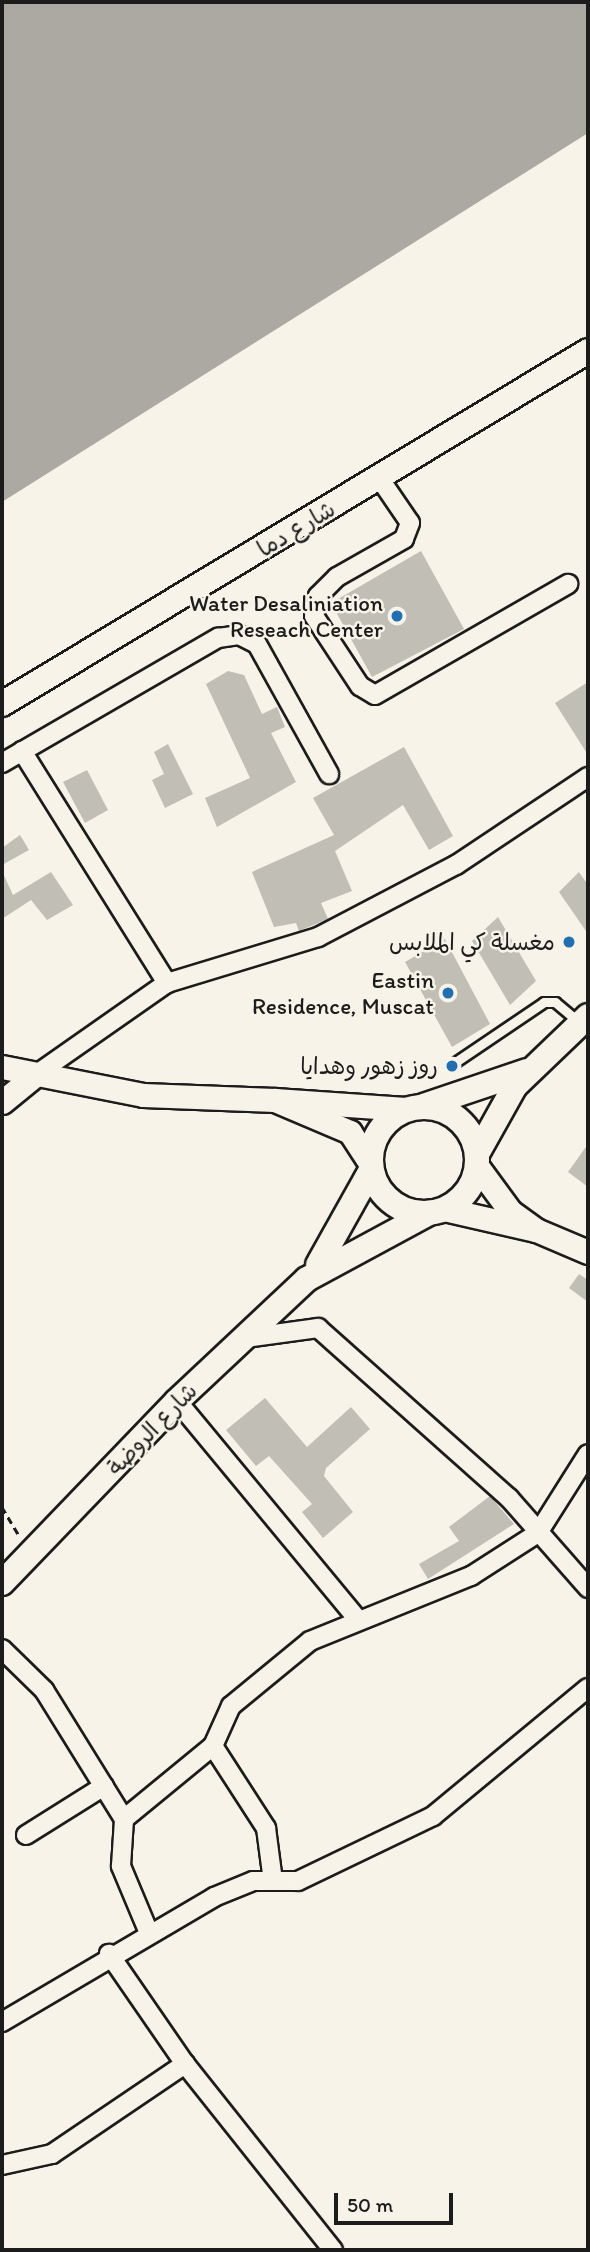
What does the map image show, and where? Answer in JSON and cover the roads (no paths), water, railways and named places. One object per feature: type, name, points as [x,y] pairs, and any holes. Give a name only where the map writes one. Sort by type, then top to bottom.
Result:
[{"type":"main road","name":"شارع دما","points":[[2,704],[380,479],[588,351]]},
{"type":"main road","points":[[528,1071],[415,1107],[374,1140],[371,1166],[392,1203],[436,1211],[460,1199],[477,1160],[528,1071],[584,1019]]},
{"type":"main road","points":[[415,1107],[459,1120],[477,1160]]},
{"type":"main road","name":"شارع الروضة","points":[[307,1279],[371,1166]]},
{"type":"main road","name":"شارع الروضة","points":[[2,1583],[177,1401],[307,1279],[436,1211]]},
{"type":"street","points":[[380,479],[410,523],[404,539],[337,578],[318,596],[314,616],[360,686],[375,695],[568,584]]},
{"type":"street","points":[[2,763],[218,638],[239,635],[257,644],[329,774]]},
{"type":"street","points":[[22,751],[167,983]]},
{"type":"street","points":[[2,1102],[34,1076],[167,983],[317,937],[456,865],[588,777]]},
{"type":"street","points":[[2,1067],[34,1076],[144,1095],[415,1107]]},
{"type":"street","points":[[275,1100],[350,1132],[371,1166]]},
{"type":"street","points":[[477,1160],[510,1211],[536,1230]]},
{"type":"street","points":[[436,1211],[536,1230],[588,1252]]},
{"type":"street","points":[[245,1338],[318,1328],[509,1498],[588,1588]]},
{"type":"street","points":[[177,1401],[358,1620]]},
{"type":"street","points":[[124,1819],[212,1746],[231,1706],[310,1642],[358,1620],[471,1576],[538,1533],[588,1454]]},
{"type":"street","points":[[2,1649],[44,1690],[124,1819],[121,1866],[149,1933]]},
{"type":"street","points":[[2,2022],[109,1954],[214,1897],[253,1881],[298,1881],[433,1816],[588,1688]]},
{"type":"street","points":[[212,1746],[266,1828],[273,1881]]},
{"type":"street","points":[[26,1835],[104,1786]]},
{"type":"street","points":[[109,1954],[185,2064],[332,2250]]},
{"type":"street","points":[[2,2165],[52,2154],[185,2064]]},
{"type":"lane","points":[[451,1065],[544,1002],[555,1002],[584,1019]]},
{"type":"place","name":"Water Desaliniation Reseach Center","points":[[397,616]]},
{"type":"place","name":"مغسلة كي الملابس","points":[[569,942]]},
{"type":"place","name":"Eastin Residence, Muscat","points":[[448,993]]},
{"type":"place","name":"روز زهور وهدايا","points":[[452,1066]]}]
